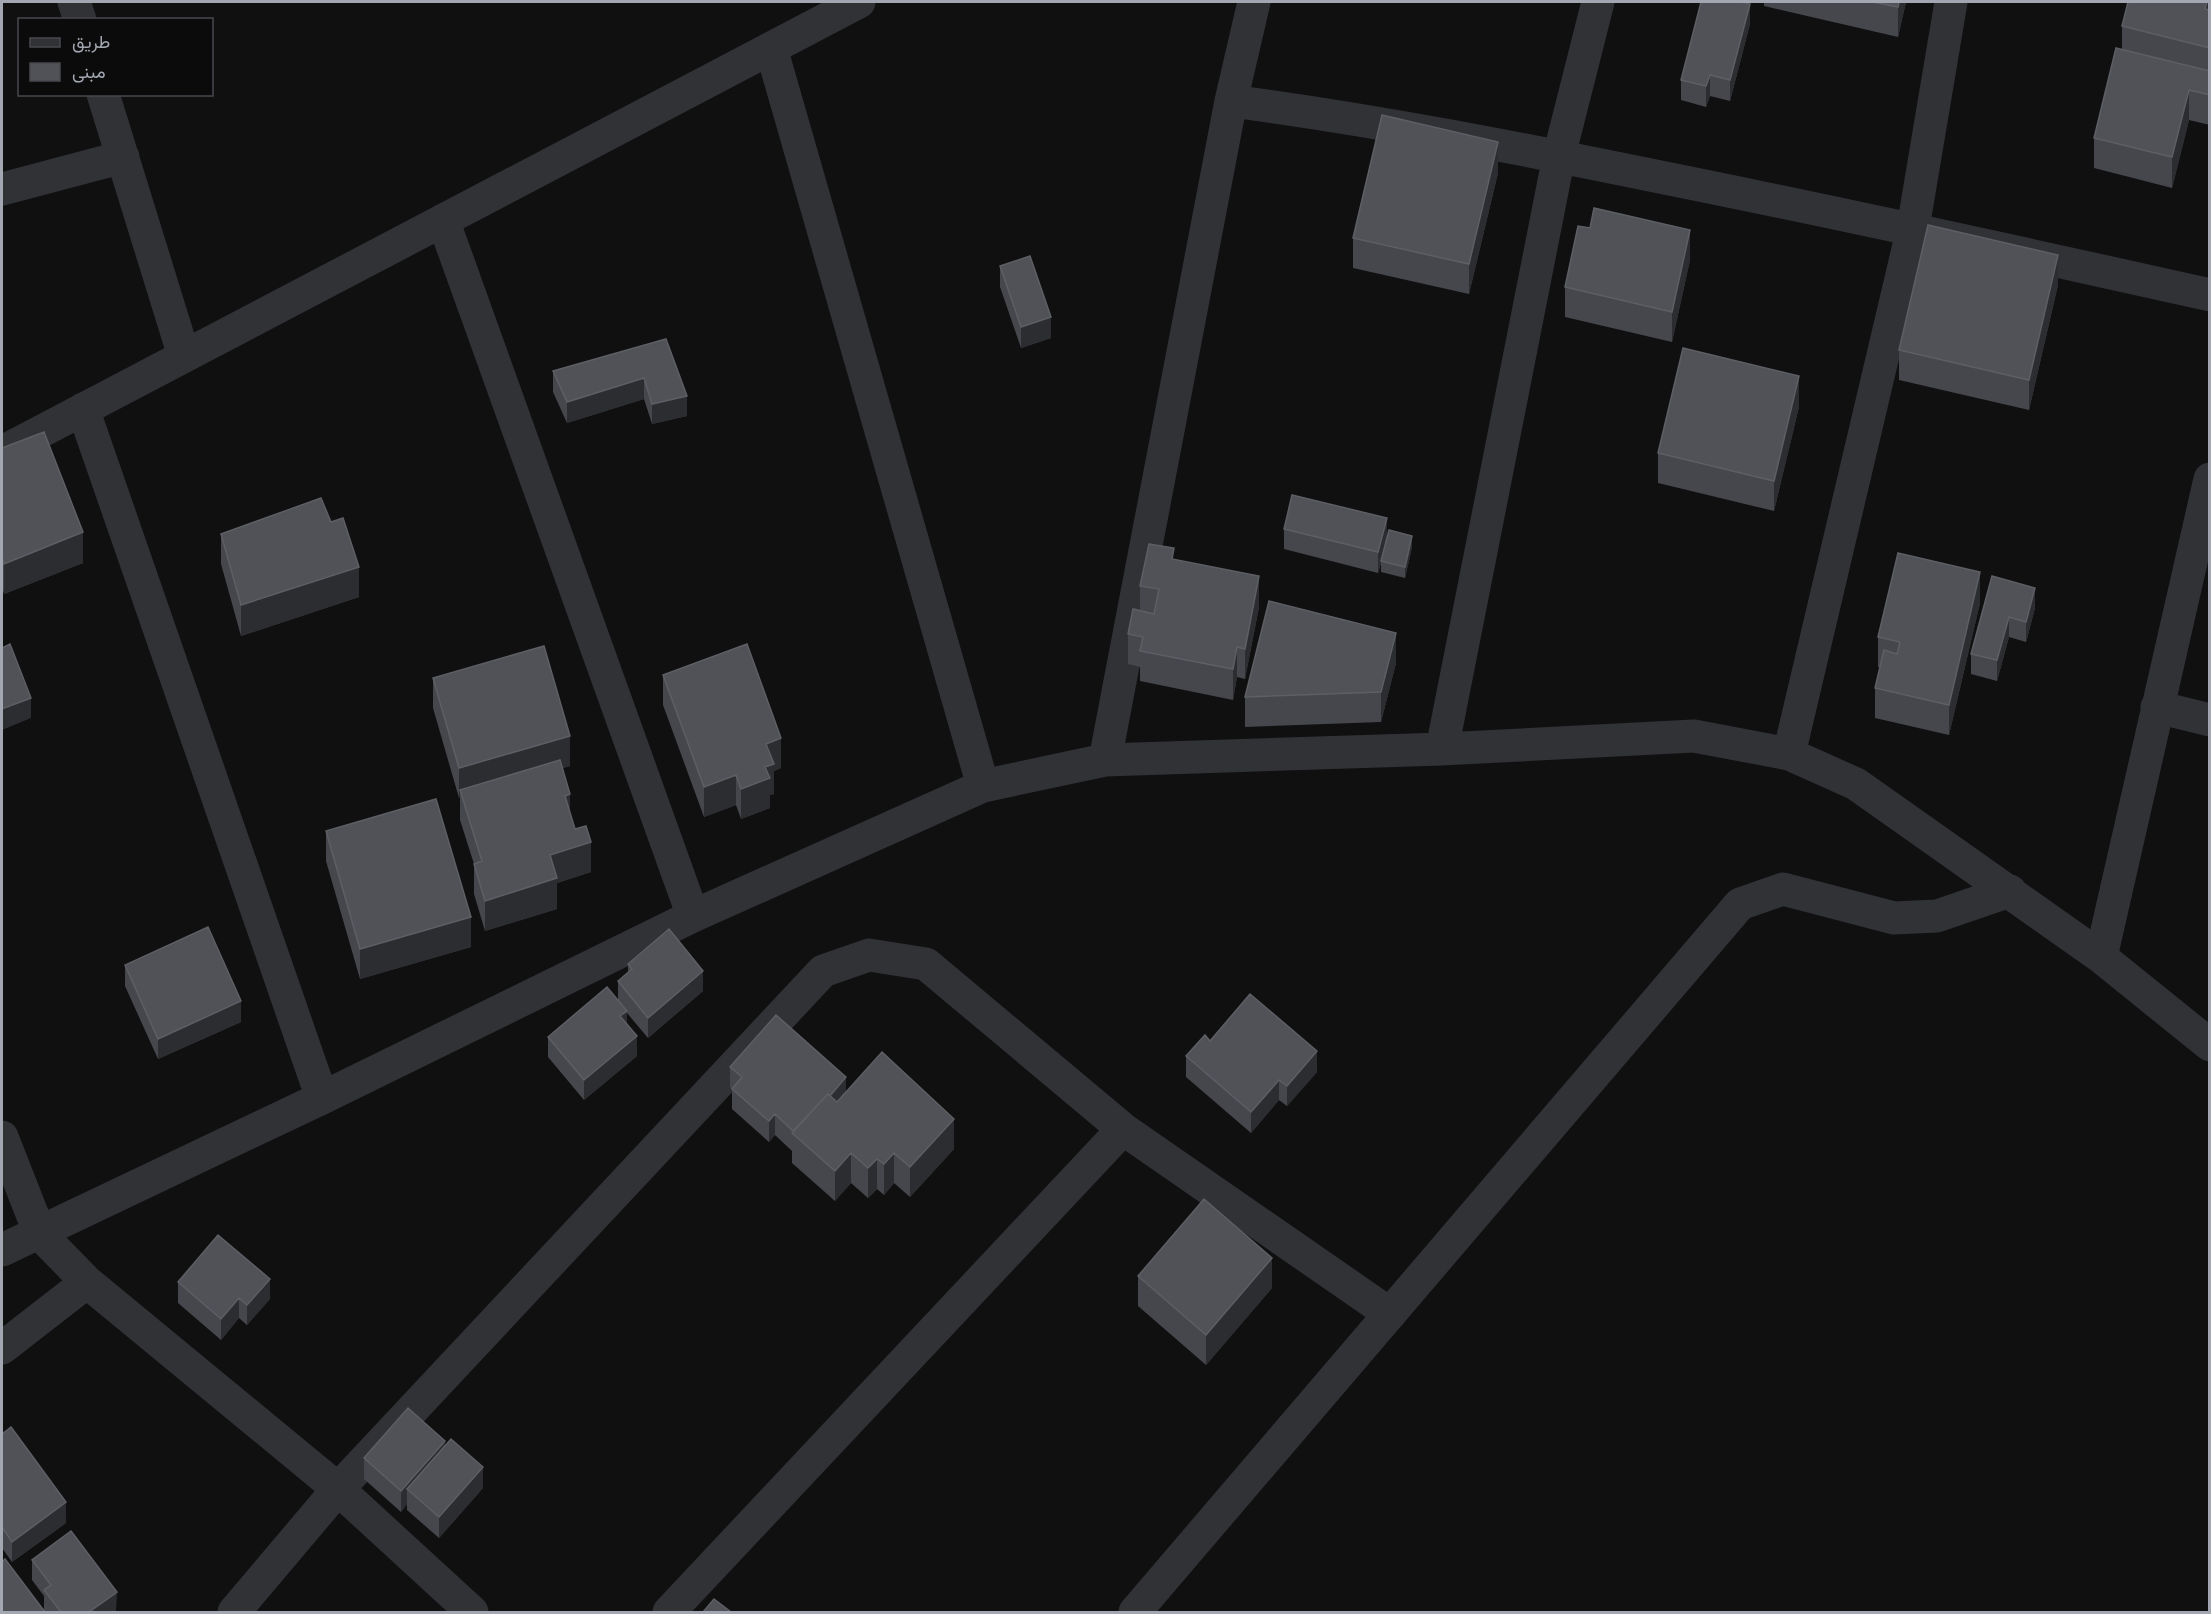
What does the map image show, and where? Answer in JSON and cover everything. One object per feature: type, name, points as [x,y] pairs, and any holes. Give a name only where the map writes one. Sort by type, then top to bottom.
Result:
[{"type":"street","points":[[74,2],[79,18]]},
{"type":"street","points":[[2,452],[859,2]]},
{"type":"street","points":[[1106,759],[1231,101],[1254,2]]},
{"type":"street","points":[[1442,749],[1559,156],[1598,2]]},
{"type":"street","points":[[1789,754],[1913,228],[1951,2]]},
{"type":"street","points":[[771,48],[983,786]]},
{"type":"street","points":[[104,96],[184,356]]},
{"type":"street","points":[[1231,101],[1326,113],[1559,156],[1913,228],[2210,296]]},
{"type":"street","points":[[2,189],[123,157]]},
{"type":"street","points":[[443,220],[693,916]]},
{"type":"street","points":[[83,409],[322,1098]]},
{"type":"street","points":[[2101,957],[2210,479]]},
{"type":"street","points":[[2157,707],[2210,720]]},
{"type":"street","points":[[2,1250],[40,1234],[322,1098],[693,916],[983,786],[1106,759],[1442,749],[1694,736],[1789,754],[1856,784],[2101,957],[2210,1045]]},
{"type":"street","points":[[1135,1612],[1740,904],[1783,889],[1840,902],[1894,918],[1937,916],[2010,891]]},
{"type":"street","points":[[234,1612],[338,1489],[823,971],[869,955],[926,964],[1123,1129],[1390,1314]]},
{"type":"street","points":[[669,1612],[1123,1129]]},
{"type":"street","points":[[2,1137],[40,1234],[87,1282],[338,1489],[472,1612]]},
{"type":"street","points":[[2,1348],[87,1282]]},
{"type":"building","points":[[1701,2],[1750,4],[1730,80],[1710,75],[1706,86],[1681,80]]},
{"type":"building","points":[[1873,2],[1899,2],[1898,7]]},
{"type":"building","points":[[2128,2],[2207,2],[2205,9],[2210,10],[2210,48],[2122,26]]},
{"type":"building","points":[[2116,48],[2210,71],[2210,95],[2189,90],[2172,157],[2094,138]]},
{"type":"building","points":[[1382,115],[1498,142],[1469,264],[1353,238]]},
{"type":"building","points":[[1594,208],[1690,230],[1672,312],[1565,287],[1578,226],[1590,228]]},
{"type":"building","points":[[1928,225],[2058,255],[2029,380],[1899,350]]},
{"type":"building","points":[[1030,256],[1051,317],[1021,327],[1000,266]]},
{"type":"building","points":[[666,339],[687,396],[652,404],[644,378],[567,402],[553,371]]},
{"type":"building","points":[[1683,348],[1799,376],[1774,481],[1658,453]]},
{"type":"building","points":[[44,432],[83,532],[4,564],[2,556],[2,448]]},
{"type":"building","points":[[1292,495],[1387,518],[1378,552],[1284,529]]},
{"type":"building","points":[[321,498],[331,522],[343,518],[359,567],[241,605],[221,534]]},
{"type":"building","points":[[1389,530],[1412,536],[1405,567],[1381,561]]},
{"type":"building","points":[[1149,544],[1174,548],[1172,559],[1259,576],[1245,649],[1237,647],[1233,669],[1140,651],[1143,637],[1128,634],[1133,609],[1154,614],[1159,589],[1140,586]]},
{"type":"building","points":[[1898,553],[1980,572],[1949,705],[1875,688],[1884,650],[1897,654],[1900,642],[1878,637]]},
{"type":"building","points":[[1992,576],[2035,588],[2026,622],[2009,617],[1997,660],[1971,654]]},
{"type":"building","points":[[1269,601],[1396,633],[1381,692],[1245,697]]},
{"type":"building","points":[[10,644],[31,698],[2,709],[2,648]]},
{"type":"building","points":[[747,644],[781,738],[766,744],[774,764],[765,767],[770,778],[741,789],[736,775],[704,787],[663,675]]},
{"type":"building","points":[[544,646],[570,736],[459,768],[433,678]]},
{"type":"building","points":[[560,760],[570,794],[565,796],[575,829],[586,826],[591,842],[550,855],[557,878],[485,901],[474,864],[482,861],[460,790]]},
{"type":"building","points":[[436,799],[471,917],[360,949],[326,831]]},
{"type":"building","points":[[208,927],[241,1001],[158,1039],[125,965]]},
{"type":"building","points":[[669,929],[703,971],[648,1018],[618,981],[632,969],[628,964]]},
{"type":"building","points":[[607,987],[627,1011],[620,1016],[637,1036],[584,1080],[548,1037]]},
{"type":"building","points":[[1250,994],[1317,1051],[1287,1086],[1279,1080],[1251,1112],[1186,1056],[1205,1035],[1210,1041]]},
{"type":"building","points":[[776,1015],[846,1077],[830,1096],[828,1094],[793,1131],[775,1114],[769,1121],[732,1089],[742,1077],[730,1067]]},
{"type":"building","points":[[882,1052],[954,1119],[910,1167],[894,1153],[884,1164],[877,1159],[868,1168],[851,1153],[835,1171],[792,1133],[828,1094],[837,1102]]},
{"type":"building","points":[[1204,1199],[1272,1258],[1206,1335],[1138,1276]]},
{"type":"building","points":[[218,1235],[270,1279],[247,1305],[239,1298],[221,1319],[178,1282]]},
{"type":"building","points":[[408,1408],[445,1441],[401,1491],[364,1458]]},
{"type":"building","points":[[11,1427],[66,1502],[12,1542],[2,1527],[2,1434]]},
{"type":"building","points":[[451,1439],[483,1467],[439,1517],[407,1489]]},
{"type":"building","points":[[71,1531],[117,1592],[89,1612],[61,1612],[44,1590],[51,1585],[32,1560]]},
{"type":"building","points":[[5,1559],[45,1612],[2,1612],[2,1562]]},
{"type":"building","points":[[714,1599],[731,1612],[703,1612]]}]
